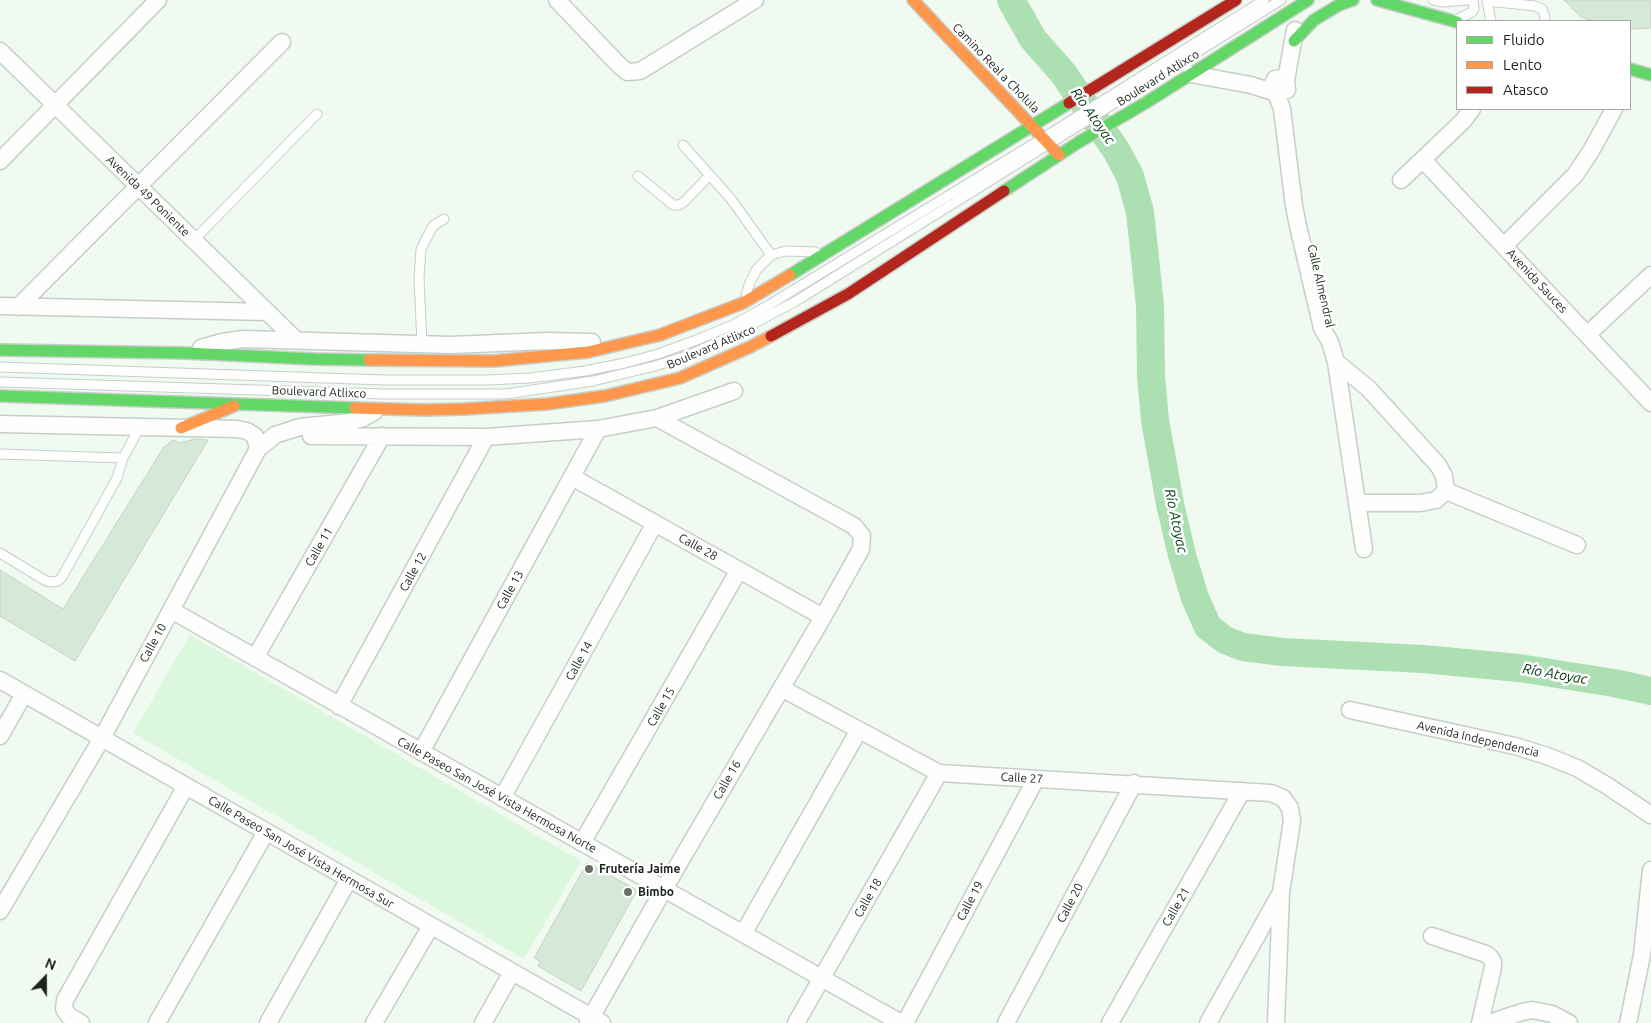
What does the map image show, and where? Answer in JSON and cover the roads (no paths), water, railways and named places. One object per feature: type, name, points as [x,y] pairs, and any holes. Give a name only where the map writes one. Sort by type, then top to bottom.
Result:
[{"type":"main road","name":"Camino Real a Cholula","points":[[913,0],[1059,155]]},
{"type":"main road","name":"Boulevard Atlixco","points":[[0,350],[185,353],[314,359],[494,361],[588,352],[660,335],[743,303],[1236,0]]},
{"type":"main road","points":[[1294,41],[1314,20],[1339,5],[1353,0]]},
{"type":"main road","points":[[1377,0],[1456,21]]},
{"type":"main road","name":"Boulevard Atlixco","points":[[0,396],[464,409],[547,404],[605,396],[680,378],[750,347],[848,294],[1079,142],[1147,102],[1303,3]]},
{"type":"main road","points":[[1631,70],[1651,75]]},
{"type":"main road","points":[[181,428],[242,403]]},
{"type":"street","points":[[0,161],[158,0]]},
{"type":"street","points":[[557,0],[617,63],[628,72],[640,70],[755,0]]},
{"type":"street","name":"Calle Almendral","points":[[1303,3],[1281,87],[1282,109],[1298,226],[1322,328],[1330,342],[1336,362],[1364,550]]},
{"type":"street","points":[[18,307],[282,42]]},
{"type":"street","name":"Avenida 49 Poniente","points":[[0,51],[296,340]]},
{"type":"street","points":[[1191,74],[1251,85],[1281,87]]},
{"type":"street","points":[[1401,180],[1463,121],[1471,110]]},
{"type":"street","points":[[1504,246],[1575,175],[1591,151],[1613,110]]},
{"type":"street","name":"Avenida Sauces","points":[[1423,160],[1651,403]]},
{"type":"street","points":[[1587,335],[1651,275]]},
{"type":"street","points":[[0,306],[268,312]]},
{"type":"street","points":[[185,353],[222,342],[243,339],[451,345],[568,340],[624,344]]},
{"type":"street","points":[[1336,362],[1373,393],[1438,465],[1444,476],[1446,491]]},
{"type":"street","points":[[258,449],[288,438],[304,436],[486,437],[598,429],[656,418],[734,391]]},
{"type":"street","points":[[258,449],[275,435],[300,427],[349,422],[363,418],[380,408]]},
{"type":"street","name":"Calle 16","points":[[594,1021],[664,889],[861,549],[862,536],[854,526],[656,418]]},
{"type":"street","points":[[0,424],[237,428],[255,436],[258,449]]},
{"type":"street","name":"Calle 13","points":[[422,752],[598,429]]},
{"type":"street","name":"Calle 11","points":[[255,658],[382,436]]},
{"type":"street","name":"Calle 12","points":[[340,706],[486,437]]},
{"type":"street","name":"Calle 10","points":[[0,911],[102,738],[258,449]]},
{"type":"street","name":"Calle 28","points":[[572,477],[823,617]]},
{"type":"street","points":[[1357,503],[1420,503],[1436,500],[1446,491]]},
{"type":"street","points":[[1446,491],[1577,545]]},
{"type":"street","name":"Calle 14","points":[[502,798],[655,523]]},
{"type":"street","name":"Calle 15","points":[[582,843],[739,570]]},
{"type":"street","name":"Calle Paseo San José Vista Hermosa Norte","points":[[171,610],[901,1023]]},
{"type":"street","name":"Calle Paseo San José Vista Hermosa Sur","points":[[0,680],[432,926],[594,1021]]},
{"type":"street","name":"Calle 27","points":[[781,688],[939,773],[1134,783],[1270,793],[1283,798],[1290,808],[1292,821],[1281,892]]},
{"type":"street","points":[[0,736],[24,694]]},
{"type":"street","name":"Avenida Independencia","points":[[1350,710],[1515,746],[1547,756],[1592,776],[1651,815]]},
{"type":"street","points":[[743,934],[859,730]]},
{"type":"street","name":"Calle 18","points":[[796,1023],[939,773]]},
{"type":"street","name":"Calle 19","points":[[905,1023],[1036,779]]},
{"type":"street","name":"Calle 20","points":[[1006,1023],[1134,783]]},
{"type":"street","points":[[81,1023],[69,1016],[64,1009],[65,1000],[186,786]]},
{"type":"street","name":"Calle 21","points":[[1110,1023],[1242,791]]},
{"type":"street","points":[[157,1023],[266,832]]},
{"type":"street","points":[[1628,1023],[1642,955],[1651,870]]},
{"type":"street","points":[[268,1023],[349,879]]},
{"type":"street","points":[[1208,1023],[1281,892]]},
{"type":"street","points":[[1276,1023],[1281,892]]},
{"type":"street","points":[[374,1023],[432,926]]},
{"type":"street","points":[[1432,936],[1490,957],[1493,962],[1480,1023]]},
{"type":"street","points":[[483,1023],[512,972]]},
{"type":"street","points":[[1489,1023],[1532,1010],[1552,1014],[1568,1023]]},
{"type":"lane","points":[[1134,86],[1264,0]]},
{"type":"lane","points":[[0,382],[393,394],[506,394],[593,381],[655,366],[689,355],[758,323],[1067,127],[1282,0]]},
{"type":"lane","points":[[1433,0],[1441,2],[1468,0]]},
{"type":"lane","points":[[1458,20],[1472,12],[1475,0],[1535,6],[1542,9],[1545,16],[1544,20]]},
{"type":"lane","points":[[1487,1],[1491,20]]},
{"type":"lane","points":[[194,240],[317,114]]},
{"type":"lane","points":[[0,367],[374,380],[507,380],[553,375],[625,363],[694,341],[733,324],[769,305],[1046,141]]},
{"type":"lane","points":[[683,145],[736,206],[771,255]]},
{"type":"lane","points":[[638,176],[673,205],[679,205],[710,175]]},
{"type":"lane","points":[[422,344],[419,278],[421,249],[433,226],[444,219]]},
{"type":"lane","points":[[743,303],[750,282],[757,269],[771,255],[786,251],[803,250],[827,253]]},
{"type":"lane","points":[[0,553],[46,581],[58,581],[117,478],[124,458],[140,427]]},
{"type":"lane","points":[[0,454],[124,458]]},
{"type":"waterway","name":"Río Atoyac","points":[[1011,0],[1033,39],[1063,73],[1116,150],[1130,176],[1140,212],[1150,306],[1151,376],[1155,420],[1170,504],[1182,555],[1195,598],[1208,627],[1225,640],[1243,647],[1283,652],[1423,659],[1519,668],[1614,683],[1651,691]]},
{"type":"place","name":"Frutería Jaime","points":[[589,869]]},
{"type":"place","name":"Bimbo","points":[[628,892]]}]
